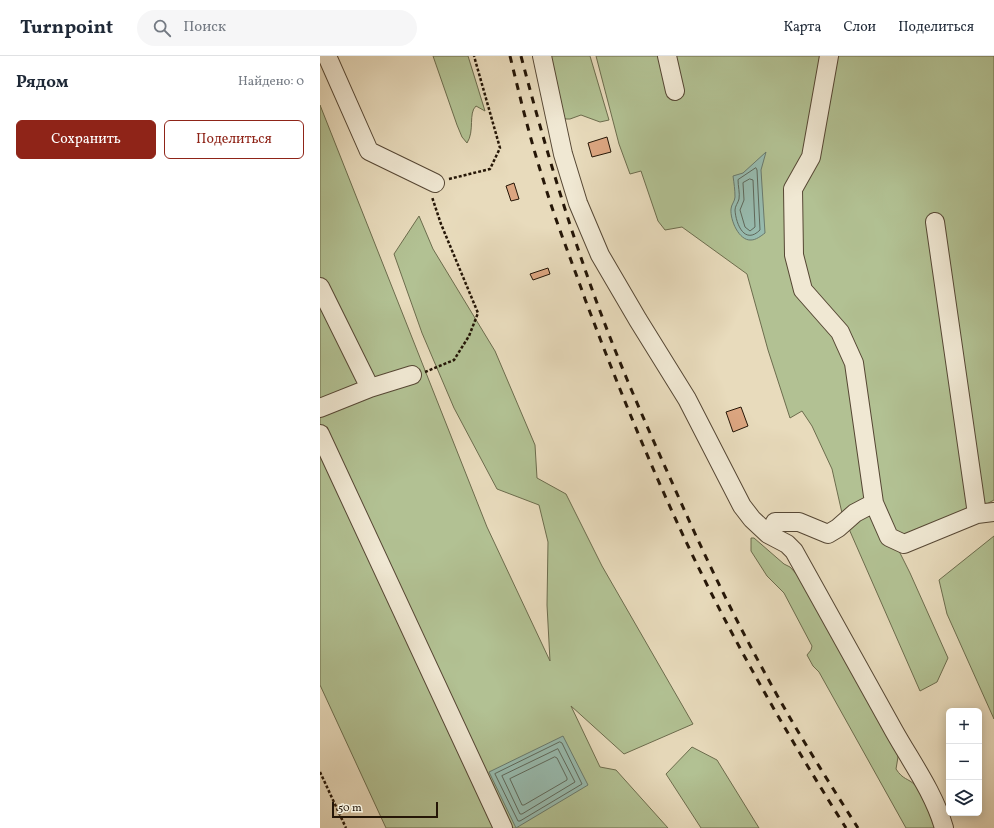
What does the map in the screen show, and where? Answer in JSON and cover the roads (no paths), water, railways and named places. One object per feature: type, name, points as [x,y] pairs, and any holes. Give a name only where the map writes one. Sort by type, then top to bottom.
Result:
[{"type":"lane","points":[[328,56],[369,151],[435,183]]},
{"type":"lane","points":[[542,56],[558,134],[567,168],[578,203],[600,255],[686,399],[742,506],[752,519],[768,534],[787,544],[794,551],[936,804],[944,828]]},
{"type":"lane","points":[[667,56],[675,90]]},
{"type":"lane","points":[[829,56],[811,157],[793,189],[794,255],[803,290],[840,332],[854,363],[874,503],[889,537],[904,544],[986,513],[935,222]]},
{"type":"lane","points":[[320,287],[370,388]]},
{"type":"lane","points":[[320,408],[370,388],[412,374]]},
{"type":"lane","points":[[320,434],[503,828]]},
{"type":"lane","points":[[776,522],[799,522],[828,534],[838,528],[855,513],[874,503]]},
{"type":"water","points":[[766,152],[761,170],[765,233],[758,238],[751,240],[739,234],[732,219],[731,208],[735,197],[733,176],[743,173]]},
{"type":"water","points":[[563,736],[588,785],[516,828],[489,772]]},
{"type":"railway","points":[[510,56],[525,118],[558,224],[609,363],[635,426],[690,550],[726,621],[784,726],[846,828]]},
{"type":"railway","points":[[521,56],[554,175],[583,263],[611,340],[650,433],[728,603],[753,651],[799,733],[858,828]]}]
